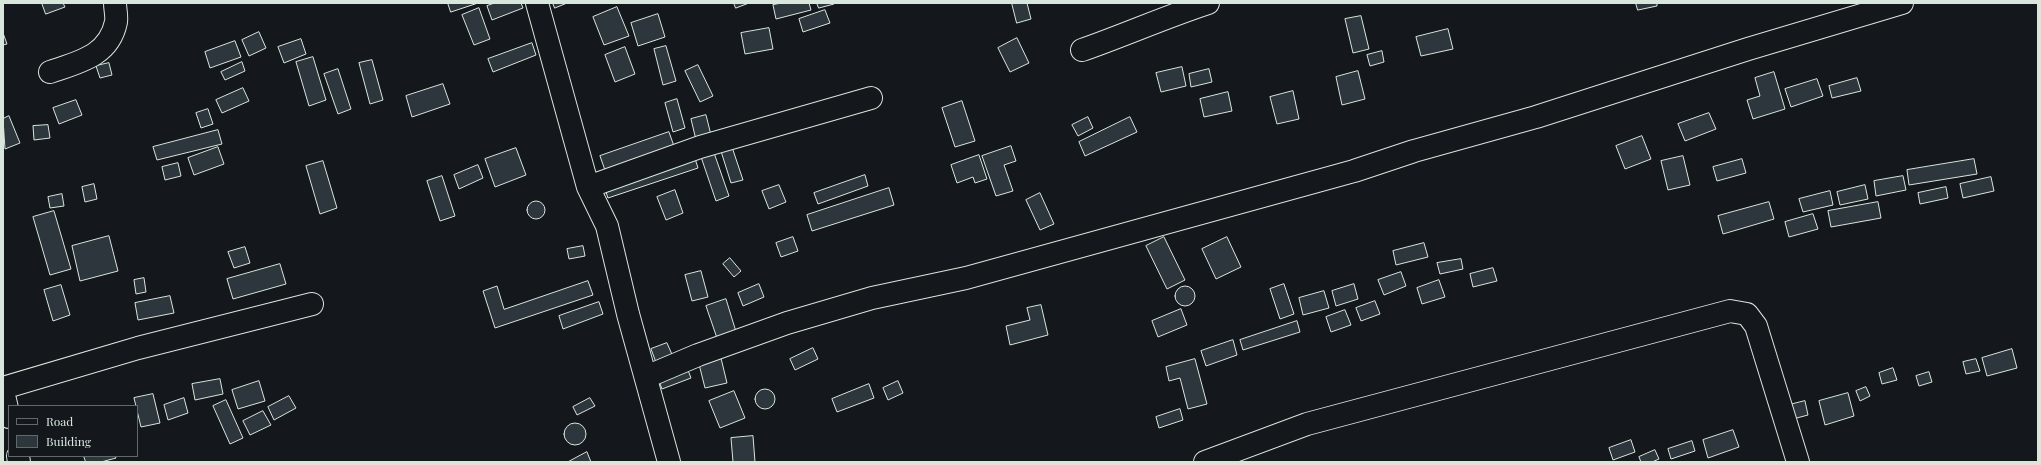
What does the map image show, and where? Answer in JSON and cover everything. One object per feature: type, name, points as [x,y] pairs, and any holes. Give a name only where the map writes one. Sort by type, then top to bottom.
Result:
[{"type":"street","points":[[50,72],[86,60],[105,47],[116,21],[114,3]]},
{"type":"street","points":[[536,3],[588,187],[607,226],[628,314],[669,462]]},
{"type":"street","points":[[1082,50],[1128,34],[1168,16],[1208,3]]},
{"type":"street","points":[[646,376],[698,355],[794,321],[872,298],[966,278],[1354,171],[1414,151],[1536,117],[1748,49],[1902,3]]},
{"type":"street","points":[[588,187],[700,147],[871,98]]},
{"type":"street","points":[[3,388],[138,348],[312,304]]},
{"type":"street","points":[[1205,462],[1307,424],[1730,311],[1747,314],[1756,326],[1798,462]]},
{"type":"street","points":[[3,392],[8,413]]},
{"type":"building","points":[[42,3],[63,3],[65,7],[46,14]]},
{"type":"building","points":[[448,3],[478,3],[451,12]]},
{"type":"building","points":[[495,3],[521,3],[523,8],[492,20],[487,6]]},
{"type":"building","points":[[553,3],[567,3],[555,8]]},
{"type":"building","points":[[734,3],[749,3],[736,8]]},
{"type":"building","points":[[782,3],[809,3],[811,10],[776,19],[773,5]]},
{"type":"building","points":[[817,3],[834,3],[834,4],[819,8]]},
{"type":"building","points":[[1012,3],[1027,3],[1031,19],[1017,23]]},
{"type":"building","points":[[1636,3],[1657,3],[1657,6],[1638,10]]},
{"type":"building","points":[[617,7],[629,36],[604,45],[593,17]]},
{"type":"building","points":[[479,8],[490,39],[474,45],[462,15]]},
{"type":"building","points":[[825,10],[830,23],[803,32],[799,19]]},
{"type":"building","points":[[658,14],[665,37],[638,46],[631,23]]},
{"type":"building","points":[[1361,16],[1369,49],[1353,53],[1345,19]]},
{"type":"building","points":[[769,28],[773,49],[745,54],[741,33]]},
{"type":"building","points":[[1448,29],[1453,49],[1421,56],[1416,37]]},
{"type":"building","points":[[259,32],[266,48],[249,56],[242,40]]},
{"type":"building","points":[[3,33],[7,44],[3,45]]},
{"type":"building","points":[[1017,38],[1029,63],[1010,72],[998,48]]},
{"type":"building","points":[[301,39],[306,54],[284,63],[278,47]]},
{"type":"building","points":[[235,41],[241,57],[210,68],[205,52]]},
{"type":"building","points":[[532,43],[536,55],[493,72],[488,59]]},
{"type":"building","points":[[666,46],[676,81],[663,85],[654,49]]},
{"type":"building","points":[[625,47],[635,74],[615,82],[605,55]]},
{"type":"building","points":[[1382,51],[1384,62],[1370,66],[1367,55]]},
{"type":"building","points":[[313,57],[326,100],[309,106],[296,62]]},
{"type":"building","points":[[372,60],[383,100],[370,104],[359,63]]},
{"type":"building","points":[[242,62],[245,71],[225,80],[221,72]]},
{"type":"building","points":[[109,63],[112,75],[100,78],[96,66]]},
{"type":"building","points":[[698,65],[713,96],[700,102],[685,71]]},
{"type":"building","points":[[1182,67],[1186,86],[1161,92],[1156,73]]},
{"type":"building","points":[[338,69],[351,109],[338,114],[324,74]]},
{"type":"building","points":[[1209,69],[1212,82],[1191,87],[1189,74]]},
{"type":"building","points":[[1358,71],[1365,99],[1342,105],[1336,77]]},
{"type":"building","points":[[1774,72],[1785,109],[1753,119],[1747,100],[1760,96],[1755,78]]},
{"type":"building","points":[[1857,78],[1861,91],[1832,98],[1829,86]]},
{"type":"building","points":[[1817,79],[1823,96],[1791,107],[1785,89]]},
{"type":"building","points":[[443,84],[450,104],[412,117],[406,96]]},
{"type":"building","points":[[243,88],[249,101],[222,113],[216,100]]},
{"type":"building","points":[[1293,91],[1299,119],[1277,124],[1270,97]]},
{"type":"building","points":[[1228,92],[1232,111],[1204,117],[1200,99]]},
{"type":"building","points":[[677,99],[685,128],[673,132],[665,103]]},
{"type":"building","points":[[76,100],[82,115],[59,124],[53,108]]},
{"type":"building","points":[[962,101],[975,141],[955,147],[942,108]]},
{"type":"building","points":[[208,109],[213,124],[201,128],[196,113]]},
{"type":"building","points":[[1709,113],[1716,129],[1685,141],[1678,124]]},
{"type":"building","points":[[706,115],[711,135],[696,140],[691,119]]},
{"type":"building","points":[[9,116],[20,143],[5,149],[3,119]]},
{"type":"building","points":[[1088,117],[1093,128],[1078,136],[1072,125]]},
{"type":"building","points":[[1130,117],[1137,132],[1085,156],[1079,142]]},
{"type":"building","points":[[48,125],[50,138],[34,140],[33,126]]},
{"type":"building","points":[[218,130],[222,144],[157,160],[153,147]]},
{"type":"building","points":[[669,132],[675,149],[606,173],[600,156]]},
{"type":"building","points":[[1642,136],[1651,159],[1625,169],[1616,146]]},
{"type":"building","points":[[731,144],[743,180],[731,183],[720,148]]},
{"type":"building","points":[[1011,146],[1016,161],[1004,165],[1013,191],[996,196],[982,156]]},
{"type":"building","points":[[218,147],[224,164],[194,175],[188,158]]},
{"type":"building","points":[[712,147],[729,196],[716,201],[699,151]]},
{"type":"building","points":[[516,148],[526,175],[495,187],[485,159]]},
{"type":"building","points":[[693,152],[698,168],[608,198],[603,183]]},
{"type":"building","points":[[979,155],[987,179],[975,183],[973,177],[957,183],[951,165]]},
{"type":"building","points":[[1683,156],[1690,185],[1668,190],[1661,161]]},
{"type":"building","points":[[1742,159],[1746,173],[1717,181],[1713,167]]},
{"type":"building","points":[[1974,159],[1977,174],[1909,185],[1907,170]]},
{"type":"building","points":[[323,161],[337,208],[320,214],[306,166]]},
{"type":"building","points":[[178,163],[181,176],[165,180],[162,167]]},
{"type":"building","points":[[478,165],[483,178],[459,189],[454,175]]},
{"type":"building","points":[[865,175],[868,186],[818,204],[814,193]]},
{"type":"building","points":[[442,176],[455,216],[440,221],[427,181]]},
{"type":"building","points":[[1903,176],[1906,190],[1876,196],[1874,181]]},
{"type":"building","points":[[1991,177],[1994,191],[1963,198],[1960,184]]},
{"type":"building","points":[[94,184],[97,199],[85,202],[82,187]]},
{"type":"building","points":[[779,185],[786,202],[769,209],[762,191]]},
{"type":"building","points":[[1865,185],[1868,199],[1840,205],[1837,192]]},
{"type":"building","points":[[1946,187],[1948,198],[1920,204],[1918,193]]},
{"type":"building","points":[[889,188],[894,205],[812,231],[807,215]]},
{"type":"building","points":[[675,190],[683,213],[666,220],[657,197]]},
{"type":"building","points":[[1830,191],[1833,205],[1803,212],[1799,199]]},
{"type":"building","points":[[1040,193],[1054,224],[1040,230],[1026,200]]},
{"type":"building","points":[[62,194],[64,206],[50,208],[48,197]]},
{"type":"building","points":[[536,201],[542,204],[545,210],[542,216],[536,219],[530,216],[527,210],[530,204]]},
{"type":"building","points":[[1769,202],[1774,219],[1723,234],[1718,216]]},
{"type":"building","points":[[1878,202],[1881,218],[1831,227],[1828,211]]},
{"type":"building","points":[[54,211],[71,269],[50,275],[33,217]]},
{"type":"building","points":[[1813,214],[1818,229],[1789,237],[1785,222]]},
{"type":"building","points":[[109,236],[118,271],[80,281],[72,246]]},
{"type":"building","points":[[793,237],[798,251],[781,257],[776,243]]},
{"type":"building","points":[[1164,237],[1185,280],[1167,289],[1146,246]]},
{"type":"building","points":[[1227,237],[1241,267],[1216,279],[1202,249]]},
{"type":"building","points":[[1424,243],[1428,257],[1396,265],[1393,251]]},
{"type":"building","points":[[583,246],[585,256],[569,259],[567,249]]},
{"type":"building","points":[[245,247],[250,263],[234,268],[228,252]]},
{"type":"building","points":[[730,258],[741,271],[734,277],[723,264]]},
{"type":"building","points":[[1461,259],[1463,269],[1440,274],[1437,263]]},
{"type":"building","points":[[280,264],[286,284],[233,299],[227,279]]},
{"type":"building","points":[[1493,268],[1497,281],[1473,287],[1470,274]]},
{"type":"building","points":[[701,271],[708,297],[692,301],[685,275]]},
{"type":"building","points":[[1401,272],[1406,286],[1384,295],[1378,280]]},
{"type":"building","points":[[144,278],[146,292],[136,294],[134,280]]},
{"type":"building","points":[[1439,280],[1445,297],[1422,304],[1417,288]]},
{"type":"building","points":[[588,281],[593,295],[495,328],[483,291],[497,286],[504,309]]},
{"type":"building","points":[[759,284],[764,297],[743,306],[738,293]]},
{"type":"building","points":[[1284,284],[1294,314],[1280,319],[1270,289]]},
{"type":"building","points":[[1354,284],[1358,299],[1336,306],[1332,291]]},
{"type":"building","points":[[61,285],[70,315],[53,321],[44,290]]},
{"type":"building","points":[[1185,286],[1192,289],[1195,296],[1192,303],[1185,306],[1178,303],[1175,296],[1178,289]]},
{"type":"building","points":[[1324,291],[1329,308],[1303,315],[1299,298]]},
{"type":"building","points":[[170,296],[174,313],[138,320],[135,303]]},
{"type":"building","points":[[726,299],[737,335],[718,341],[706,306]]},
{"type":"building","points":[[1375,301],[1380,314],[1361,321],[1356,308]]},
{"type":"building","points":[[599,302],[603,314],[563,329],[559,316]]},
{"type":"building","points":[[1041,305],[1048,335],[1010,345],[1006,326],[1030,320],[1027,308]]},
{"type":"building","points":[[1181,309],[1187,325],[1158,337],[1152,321]]},
{"type":"building","points":[[1345,310],[1351,325],[1331,332],[1326,317]]},
{"type":"building","points":[[1297,321],[1300,332],[1243,350],[1240,340]]},
{"type":"building","points":[[1233,340],[1237,355],[1206,366],[1201,351]]},
{"type":"building","points":[[667,343],[674,359],[657,365],[651,349]]},
{"type":"building","points":[[813,348],[818,359],[795,370],[790,359]]},
{"type":"building","points":[[2012,349],[2017,368],[1987,376],[1982,358]]},
{"type":"building","points":[[720,354],[727,383],[705,388],[698,360]]},
{"type":"building","points":[[1195,359],[1207,404],[1188,409],[1180,378],[1169,381],[1166,367]]},
{"type":"building","points":[[1976,359],[1980,371],[1966,374],[1963,362]]},
{"type":"building","points":[[686,365],[691,378],[662,389],[657,376]]},
{"type":"building","points":[[1893,368],[1897,380],[1882,384],[1879,373]]},
{"type":"building","points":[[1929,372],[1932,382],[1919,386],[1916,376]]},
{"type":"building","points":[[220,379],[223,394],[195,400],[192,384]]},
{"type":"building","points":[[259,381],[265,401],[238,409],[232,390]]},
{"type":"building","points":[[898,381],[903,393],[888,400],[883,388]]},
{"type":"building","points":[[869,384],[874,398],[837,412],[832,399]]},
{"type":"building","points":[[1866,387],[1870,396],[1860,401],[1856,391]]},
{"type":"building","points":[[765,389],[772,392],[775,399],[772,406],[765,409],[758,406],[755,399],[758,392]]},
{"type":"building","points":[[734,391],[745,418],[720,428],[709,401]]},
{"type":"building","points":[[1848,393],[1854,416],[1825,425],[1819,401]]},
{"type":"building","points":[[153,394],[160,423],[141,427],[138,415],[138,405],[136,405],[134,398]]},
{"type":"building","points":[[289,396],[296,408],[274,420],[268,407]]},
{"type":"building","points":[[184,398],[188,413],[168,420],[164,405]]},
{"type":"building","points":[[590,398],[595,406],[577,415],[573,407]]},
{"type":"building","points":[[226,400],[243,438],[230,444],[213,406]]},
{"type":"building","points":[[1805,401],[1808,415],[1793,419],[1789,405]]},
{"type":"building","points":[[1180,409],[1183,420],[1159,428],[1156,417]]},
{"type":"building","points":[[263,411],[271,425],[250,435],[243,421]]},
{"type":"building","points":[[575,423],[583,426],[586,434],[583,442],[575,445],[567,442],[564,434],[567,426]]},
{"type":"building","points":[[1733,430],[1739,447],[1708,458],[1703,440]]},
{"type":"building","points":[[753,436],[755,462],[733,462],[731,438]]},
{"type":"building","points":[[1631,440],[1635,452],[1613,460],[1609,448]]},
{"type":"building","points":[[1692,441],[1695,451],[1671,459],[1668,449]]},
{"type":"building","points":[[1655,450],[1659,459],[1652,462],[1641,462],[1639,457]]},
{"type":"building","points":[[587,452],[591,462],[568,462]]},
{"type":"building","points":[[84,457],[116,458],[101,462],[86,462]]}]
